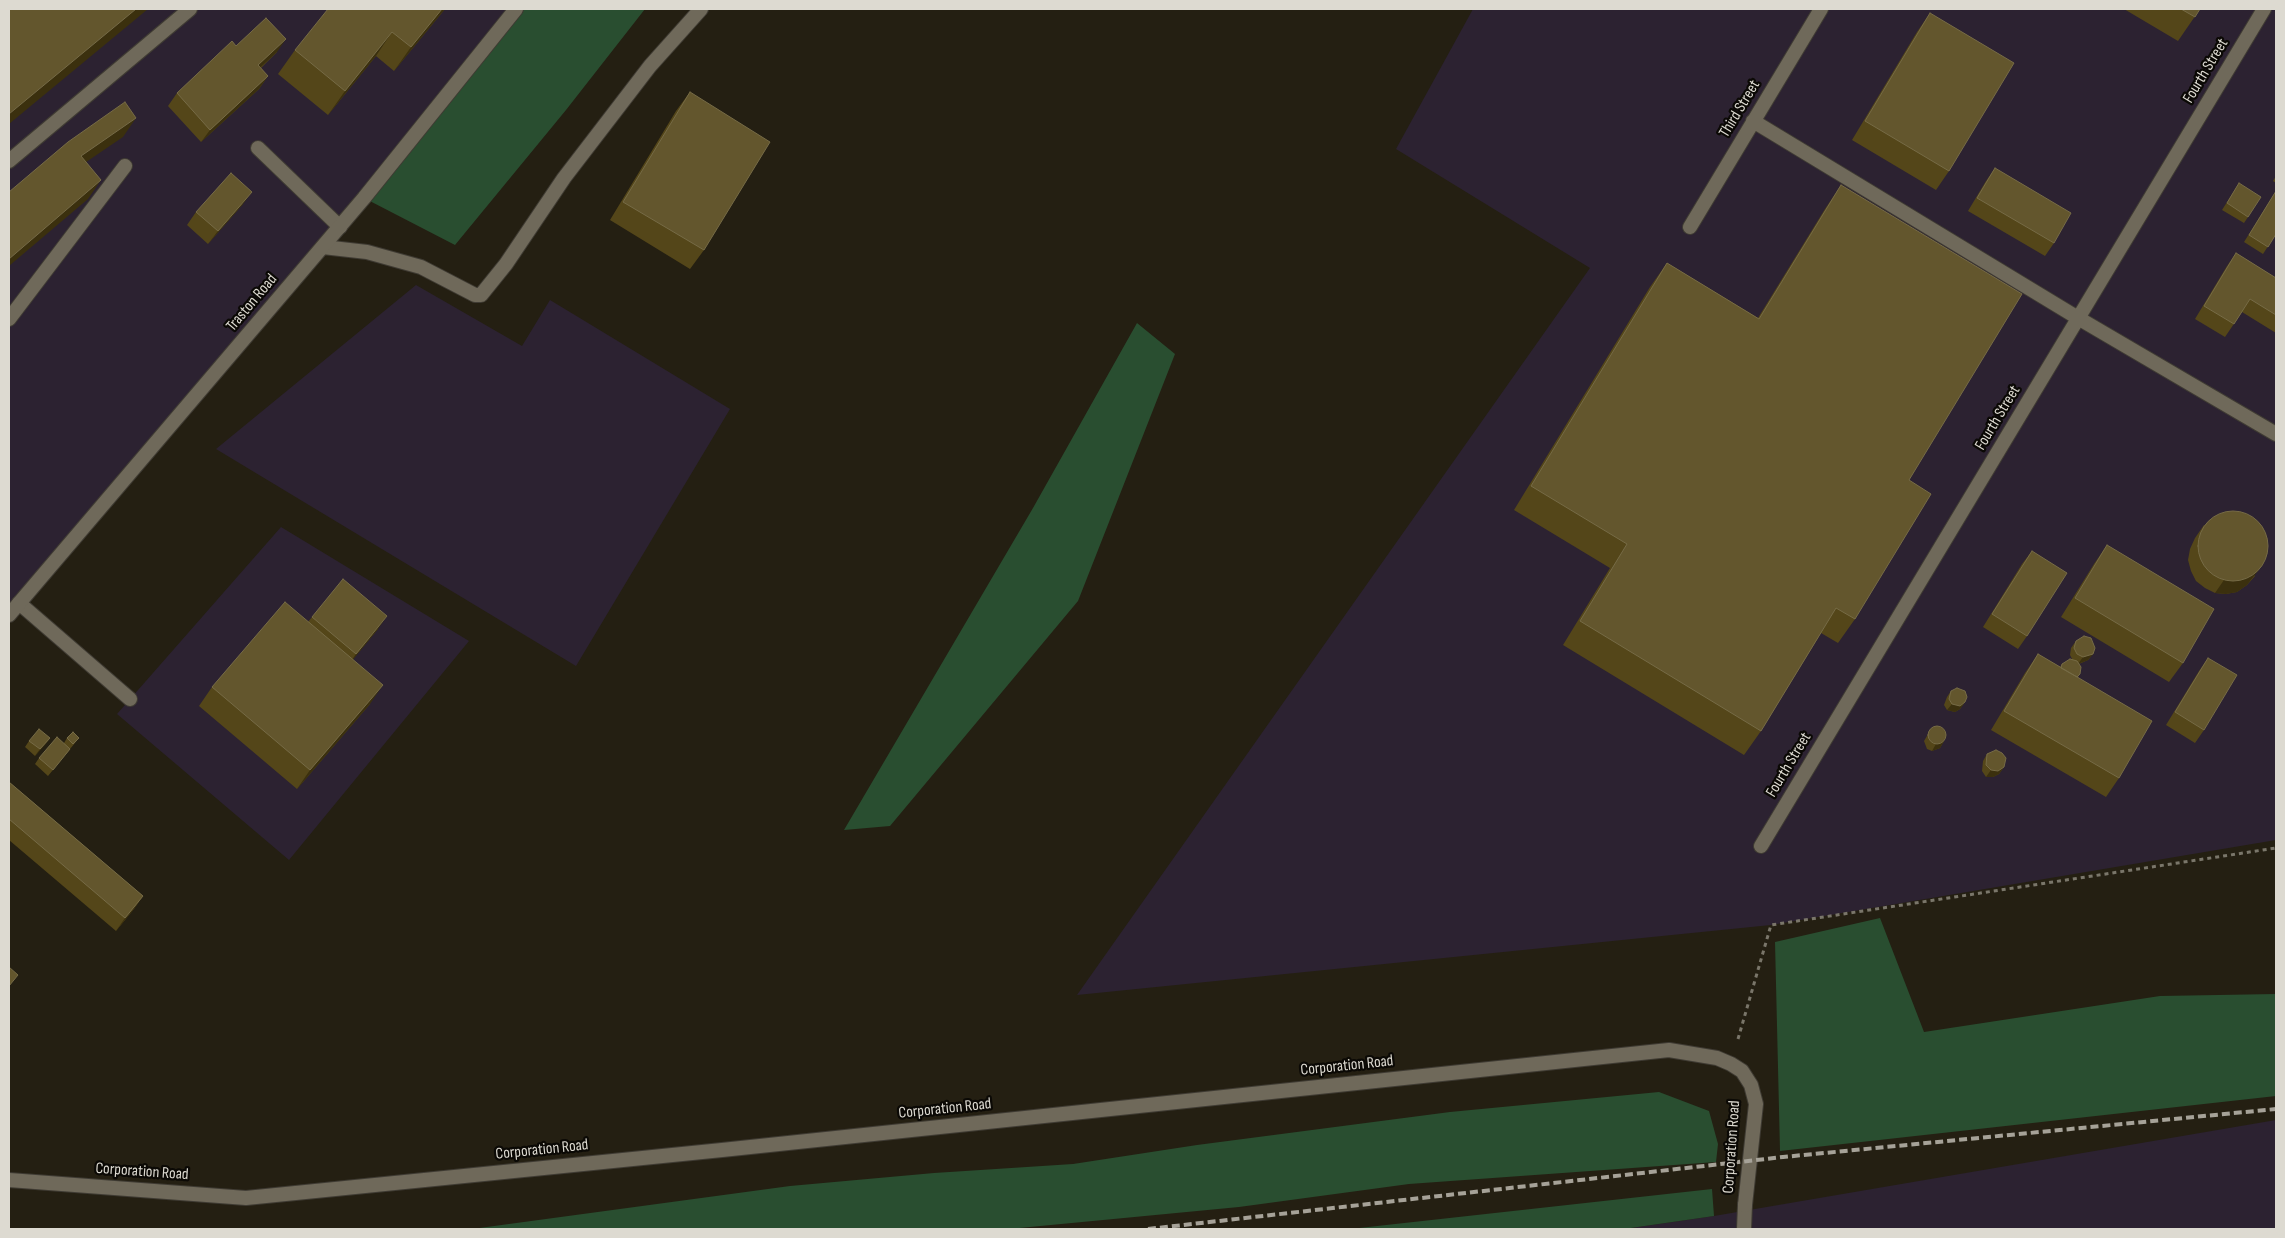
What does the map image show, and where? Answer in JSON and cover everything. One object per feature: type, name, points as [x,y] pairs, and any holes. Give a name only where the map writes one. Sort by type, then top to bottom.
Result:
[{"type":"street","points":[[9,161],[190,9]]},
{"type":"street","name":"Traston Road","points":[[9,615],[340,227],[516,9]]},
{"type":"street","points":[[323,246],[367,252],[421,267],[475,295],[481,295],[506,264],[564,178],[650,66],[700,9]]},
{"type":"street","name":"Third Street","points":[[1690,227],[1821,9]]},
{"type":"street","name":"Fourth Street","points":[[1761,846],[2264,9]]},
{"type":"street","points":[[1754,121],[2078,318],[2276,434]]},
{"type":"street","points":[[258,148],[340,227]]},
{"type":"street","points":[[9,319],[125,166]]},
{"type":"street","points":[[19,603],[130,699]]},
{"type":"street","name":"Corporation Road","points":[[9,1180],[246,1198],[1669,1050],[1717,1058],[1731,1064],[1742,1071],[1751,1086],[1756,1104],[1744,1229]]},
{"type":"path","points":[[1731,1064],[1772,925],[2276,848]]},
{"type":"shaded area","points":[[9,9],[516,9],[9,615]]},
{"type":"shaded area","points":[[1473,9],[2276,9],[2276,840],[1771,925],[1077,995],[1590,268],[1396,149]]},
{"type":"shaded area","points":[[416,285],[522,346],[550,300],[730,409],[576,666],[216,449]]},
{"type":"shaded area","points":[[281,527],[469,641],[289,860],[117,714]]},
{"type":"shaded area","points":[[2276,1120],[2276,1229],[1624,1229],[1714,1216]]},
{"type":"green space","points":[[516,9],[645,9],[566,110],[455,245],[364,198]]},
{"type":"green space","points":[[1137,323],[1175,354],[1078,601],[890,826],[844,830],[1033,508]]},
{"type":"green space","points":[[1880,918],[1924,1032],[2160,996],[2276,994],[2276,1096],[1780,1151],[1775,942]]},
{"type":"green space","points":[[1659,1092],[1709,1111],[1718,1144],[1716,1162],[1409,1184],[1239,1207],[1009,1229],[472,1229],[790,1186],[934,1173],[1073,1164],[1197,1145],[1450,1112]]},
{"type":"green space","points":[[1712,1189],[1714,1216],[1624,1229],[1350,1229]]},
{"type":"building","points":[[9,9],[136,9],[9,114]]},
{"type":"building","points":[[328,9],[442,9],[411,47],[392,32],[345,91],[295,50]]},
{"type":"building","points":[[2181,9],[2200,9],[2195,17]]},
{"type":"building","points":[[1930,13],[2014,63],[1949,171],[1865,121]]},
{"type":"building","points":[[266,18],[286,39],[258,65],[268,76],[210,130],[177,93],[232,41],[236,46]]},
{"type":"building","points":[[690,92],[770,142],[704,250],[623,202]]},
{"type":"building","points":[[125,102],[136,118],[81,156],[101,180],[9,259],[9,192],[68,142]]},
{"type":"building","points":[[1995,168],[2071,213],[2054,243],[1977,198]]},
{"type":"building","points":[[231,173],[252,192],[218,231],[196,212]]},
{"type":"building","points":[[2239,183],[2261,197],[2248,217],[2227,203]]},
{"type":"building","points":[[1841,185],[2022,294],[1909,480],[1931,494],[1855,619],[1836,608],[1761,731],[1580,621],[1627,544],[1531,486],[1667,263],[1759,319]]},
{"type":"building","points":[[2276,191],[2276,234],[2268,247],[2249,235]]},
{"type":"building","points":[[2236,253],[2276,278],[2276,315],[2250,299],[2234,324],[2204,306]]},
{"type":"building","points":[[2226,511],[2240,511],[2253,517],[2262,526],[2268,539],[2266,559],[2258,571],[2240,581],[2226,581],[2213,575],[2204,566],[2198,553],[2198,539],[2204,526],[2213,517]]},
{"type":"building","points":[[2107,545],[2214,609],[2183,663],[2075,598]]},
{"type":"building","points":[[2032,551],[2067,573],[2027,636],[1992,614]]},
{"type":"building","points":[[343,579],[387,616],[356,654],[312,617]]},
{"type":"building","points":[[285,602],[383,685],[310,770],[212,687]]},
{"type":"building","points":[[2084,636],[2091,638],[2095,648],[2093,654],[2083,657],[2077,654],[2074,648],[2076,641]]},
{"type":"building","points":[[2038,654],[2152,721],[2119,778],[2004,711]]},
{"type":"building","points":[[2208,658],[2237,675],[2204,730],[2175,712]]},
{"type":"building","points":[[2070,659],[2077,661],[2081,667],[2080,674],[2077,677],[2061,668],[2062,664]]},
{"type":"building","points":[[1957,688],[1965,691],[1967,697],[1960,706],[1952,704],[1949,699],[1951,691]]},
{"type":"building","points":[[1937,726],[1943,729],[1946,735],[1943,741],[1937,744],[1931,741],[1928,735],[1931,729]]},
{"type":"building","points":[[39,729],[50,738],[40,749],[29,741]]},
{"type":"building","points":[[73,732],[79,738],[73,744],[67,738]]},
{"type":"building","points":[[57,737],[70,749],[53,770],[39,758]]},
{"type":"building","points":[[1996,750],[2006,758],[2004,767],[1998,771],[1991,770],[1986,765],[1987,754]]},
{"type":"building","points":[[9,782],[143,896],[125,918],[9,819]]},
{"type":"building","points":[[9,967],[18,975],[9,986]]},
{"type":"railway","points":[[1148,1229],[1783,1157],[2276,1109]]}]
